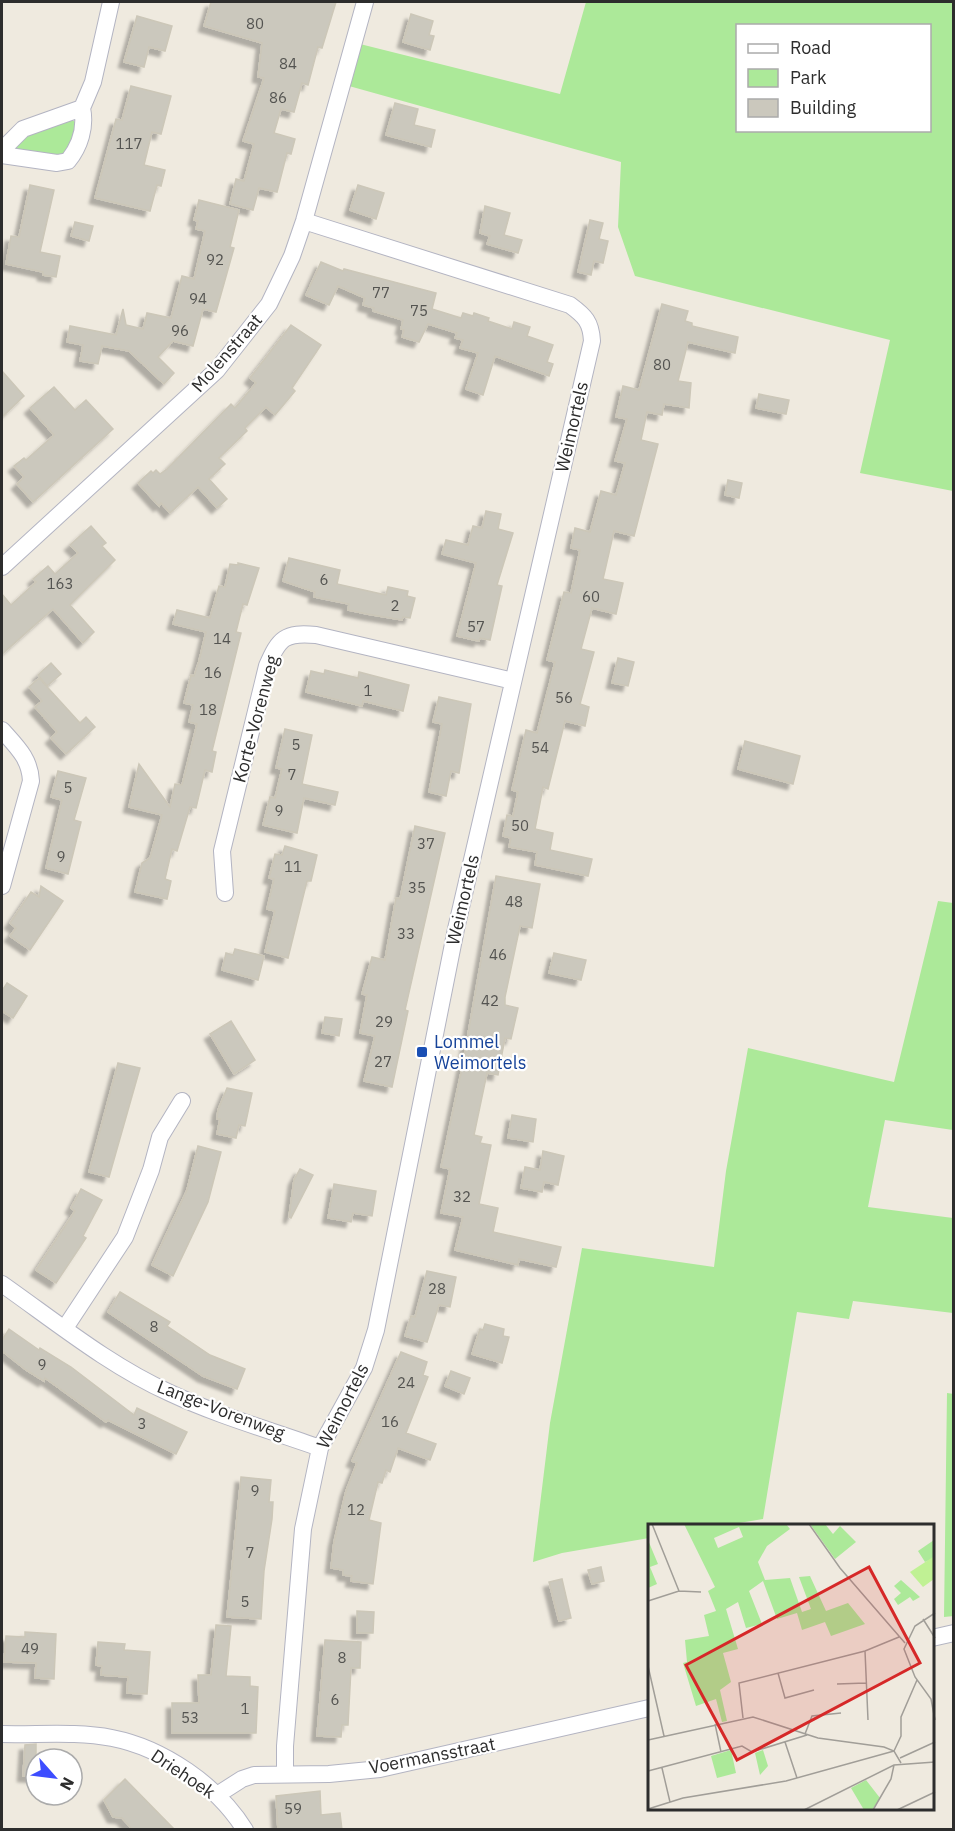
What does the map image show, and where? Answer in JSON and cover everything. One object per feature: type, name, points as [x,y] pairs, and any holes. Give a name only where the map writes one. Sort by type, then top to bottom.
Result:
[{"type":"street","points":[[2,155],[57,163],[68,161],[80,140],[85,120],[82,108],[93,82],[111,2]]},
{"type":"street","name":"Molenstraat","points":[[2,567],[217,370],[269,304],[292,256],[304,221],[365,2]]},
{"type":"street","points":[[2,150],[23,129],[82,108]]},
{"type":"street","name":"Weimortels","points":[[285,1774],[285,1746],[303,1530],[320,1448],[364,1368],[376,1330],[456,929],[592,341],[591,325],[584,315],[557,299],[304,221]]},
{"type":"street","name":"Korte-Vorenweg","points":[[225,893],[222,850],[267,666],[278,643],[284,638],[300,633],[316,635],[513,681]]},
{"type":"street","points":[[2,730],[22,752],[31,781],[2,886]]},
{"type":"street","points":[[65,1328],[125,1237],[152,1170],[160,1137],[182,1101]]},
{"type":"street","name":"Lange-Vorenweg","points":[[2,1284],[135,1375],[169,1393],[213,1412],[320,1448]]},
{"type":"street","points":[[934,1638],[954,1633]]},
{"type":"street","name":"Voermansstraat","points":[[217,1795],[242,1779],[285,1774],[329,1774],[392,1767],[648,1708]]},
{"type":"street","name":"Driehoek","points":[[2,1734],[77,1735],[121,1741],[142,1747],[175,1764],[217,1795],[244,1830]]},
{"type":"green space","points":[[586,2],[953,2],[953,491],[860,473],[890,340],[635,276],[618,227],[621,162],[349,86],[360,44],[560,94]]},
{"type":"green space","points":[[72,120],[77,123],[70,149],[60,155],[15,150],[12,146],[19,139]]},
{"type":"green space","points":[[938,901],[953,903],[953,1130],[885,1120],[868,1207],[953,1218],[953,1313],[853,1301],[849,1319],[797,1312],[763,1519],[733,1524],[648,1524],[648,1538],[562,1553],[533,1562],[550,1423],[582,1248],[714,1267],[726,1171],[748,1048],[894,1082]]},
{"type":"green space","points":[[947,1393],[954,1394],[954,1616],[944,1617]]},
{"type":"building","points":[[211,2],[336,2],[322,48],[318,47],[308,85],[302,83],[294,112],[281,109],[274,133],[295,139],[291,154],[287,153],[277,192],[259,188],[253,210],[230,204],[236,179],[244,181],[254,144],[243,141],[264,78],[258,77],[262,43],[204,26]]},
{"type":"building","points":[[411,14],[433,21],[429,35],[434,36],[430,50],[403,42]]},
{"type":"building","points":[[137,16],[172,26],[165,51],[149,47],[144,67],[124,62]]},
{"type":"building","points":[[131,86],[171,96],[161,134],[152,132],[144,165],[165,170],[161,186],[157,185],[150,211],[95,198],[116,119],[122,120]]},
{"type":"building","points":[[395,103],[418,109],[414,125],[435,130],[431,147],[386,135]]},
{"type":"building","points":[[30,185],[54,190],[40,252],[60,256],[56,277],[6,264],[11,236],[19,237]]},
{"type":"building","points":[[358,185],[384,193],[376,219],[350,210]]},
{"type":"building","points":[[199,200],[239,210],[230,247],[234,248],[216,312],[203,309],[193,346],[173,341],[158,357],[174,373],[164,384],[129,351],[102,346],[98,364],[80,361],[83,345],[67,342],[70,326],[116,335],[123,309],[126,325],[143,329],[147,313],[171,318],[182,276],[194,279],[205,231],[196,229],[198,221],[194,220]]},
{"type":"building","points":[[485,206],[510,213],[504,235],[522,240],[518,253],[487,244],[490,236],[480,233]]},
{"type":"building","points":[[590,220],[603,223],[599,239],[608,241],[603,263],[594,261],[591,275],[578,272]]},
{"type":"building","points":[[75,222],[93,226],[89,241],[71,236]]},
{"type":"building","points":[[321,262],[343,271],[344,269],[436,293],[432,309],[461,318],[463,313],[473,316],[474,313],[489,318],[488,321],[512,329],[514,322],[530,327],[527,336],[553,345],[547,362],[553,364],[549,376],[495,356],[483,395],[466,389],[478,353],[460,348],[463,340],[455,338],[457,333],[428,324],[419,342],[402,337],[403,320],[373,311],[374,308],[363,305],[365,298],[338,286],[329,305],[306,295]]},
{"type":"building","points":[[662,304],[688,311],[685,321],[692,323],[692,326],[738,337],[735,353],[688,342],[678,381],[691,383],[689,408],[664,404],[662,415],[647,412],[641,440],[658,444],[634,536],[614,531],[603,579],[623,583],[616,614],[592,608],[581,649],[594,652],[580,704],[589,707],[585,726],[565,721],[548,789],[543,787],[535,829],[553,833],[550,850],[592,859],[588,876],[535,865],[537,852],[509,847],[511,838],[503,836],[507,815],[513,816],[518,792],[512,790],[526,730],[537,733],[555,662],[547,660],[564,592],[571,593],[580,550],[571,548],[575,528],[590,532],[601,491],[616,495],[625,463],[615,461],[627,419],[616,417],[623,386],[639,390]]},
{"type":"building","points":[[291,325],[321,345],[292,388],[295,391],[275,415],[266,407],[245,428],[247,431],[219,458],[225,464],[209,479],[227,499],[217,508],[198,487],[170,513],[161,503],[159,506],[138,483],[151,471],[153,473],[156,470],[160,474],[167,469],[231,404],[235,408],[256,383],[250,378]]},
{"type":"building","points":[[2,371],[24,396],[2,417]]},
{"type":"building","points":[[54,387],[75,410],[86,400],[113,429],[33,502],[17,484],[24,477],[14,466],[24,458],[26,460],[54,435],[30,408]]},
{"type":"building","points":[[759,394],[789,400],[786,414],[756,408]]},
{"type":"building","points":[[728,480],[742,483],[739,498],[725,495]]},
{"type":"building","points":[[486,511],[501,514],[498,529],[513,533],[497,585],[502,586],[490,640],[480,638],[479,641],[457,636],[476,563],[442,554],[446,540],[468,545],[473,526],[482,528]]},
{"type":"building","points":[[91,526],[106,543],[102,546],[115,560],[70,605],[94,632],[83,643],[53,609],[2,654],[2,594],[11,605],[36,582],[33,579],[48,566],[55,574],[78,553],[70,545]]},
{"type":"building","points":[[289,558],[340,570],[337,584],[386,595],[388,587],[408,591],[407,596],[415,598],[410,618],[403,617],[402,620],[348,610],[349,604],[314,597],[315,592],[283,581]]},
{"type":"building","points":[[238,563],[259,568],[247,605],[243,604],[236,632],[241,633],[212,751],[216,752],[212,772],[205,770],[196,808],[190,807],[177,851],[172,849],[165,879],[171,881],[167,899],[135,892],[142,863],[150,858],[162,815],[129,807],[139,764],[170,807],[175,784],[182,785],[197,724],[189,722],[193,705],[184,703],[191,675],[194,676],[199,661],[206,632],[173,624],[177,610],[210,618],[219,586],[225,587],[230,564],[238,565]]},
{"type":"building","points":[[618,658],[634,662],[628,686],[612,683]]},
{"type":"building","points":[[51,663],[61,674],[47,686],[38,675]]},
{"type":"building","points":[[325,670],[358,678],[359,672],[409,685],[403,711],[363,701],[362,706],[306,692],[311,671],[324,674]]},
{"type":"building","points":[[39,678],[80,723],[86,717],[95,727],[66,754],[51,738],[57,732],[35,707],[42,701],[29,687]]},
{"type":"building","points":[[439,697],[471,704],[459,773],[451,771],[446,796],[429,792],[442,724],[433,722]]},
{"type":"building","points":[[285,729],[312,735],[302,784],[338,792],[335,805],[304,798],[297,833],[263,825],[270,797],[275,798],[282,769],[276,768]]},
{"type":"building","points":[[745,741],[800,756],[793,784],[738,769]]},
{"type":"building","points":[[58,771],[86,778],[74,820],[81,822],[68,874],[46,868],[62,800],[51,797]]},
{"type":"building","points":[[415,826],[445,833],[405,1010],[408,1011],[392,1087],[364,1081],[375,1036],[360,1033],[367,995],[362,994],[372,957],[385,960],[396,898],[400,899]]},
{"type":"building","points":[[285,846],[317,855],[311,881],[307,881],[288,958],[265,952],[275,911],[267,909],[274,879],[269,878],[275,854],[282,855]]},
{"type":"building","points":[[496,876],[540,884],[532,928],[520,926],[505,997],[505,1005],[518,1008],[511,1039],[505,1038],[498,1075],[487,1073],[474,1135],[482,1137],[480,1143],[491,1145],[479,1204],[498,1208],[493,1232],[561,1247],[556,1267],[519,1259],[518,1265],[455,1250],[463,1217],[441,1213],[450,1169],[441,1167],[462,1068]]},
{"type":"building","points":[[41,886],[63,901],[30,950],[10,936],[16,928],[10,923],[31,892],[39,897]]},
{"type":"building","points":[[235,949],[264,956],[258,980],[222,970],[226,953],[233,955]]},
{"type":"building","points":[[554,953],[586,960],[581,980],[549,973]]},
{"type":"building","points":[[7,983],[27,996],[13,1018],[2,1011],[2,991]]},
{"type":"building","points":[[325,1017],[342,1019],[339,1036],[322,1033]]},
{"type":"building","points":[[231,1021],[255,1060],[234,1074],[210,1034]]},
{"type":"building","points":[[118,1063],[140,1068],[109,1177],[89,1172]]},
{"type":"building","points":[[227,1088],[252,1093],[245,1126],[239,1125],[236,1138],[217,1134],[220,1119],[217,1119],[218,1110]]},
{"type":"building","points":[[512,1115],[536,1119],[533,1142],[508,1138]]},
{"type":"building","points":[[198,1146],[221,1152],[208,1202],[173,1276],[152,1265],[187,1190]]},
{"type":"building","points":[[543,1151],[564,1156],[558,1185],[544,1182],[542,1192],[521,1188],[525,1167],[540,1170]]},
{"type":"building","points":[[300,1169],[313,1175],[291,1218],[289,1217],[294,1180]]},
{"type":"building","points":[[334,1184],[376,1191],[372,1216],[353,1213],[351,1222],[328,1218]]},
{"type":"building","points":[[81,1189],[102,1200],[83,1236],[86,1238],[56,1283],[36,1270],[75,1211],[71,1208]]},
{"type":"building","points":[[427,1271],[456,1277],[450,1307],[439,1305],[427,1342],[405,1336],[411,1316],[415,1317]]},
{"type":"building","points":[[120,1292],[170,1322],[167,1326],[210,1355],[245,1369],[237,1389],[203,1376],[108,1312]]},
{"type":"building","points":[[485,1324],[504,1329],[503,1336],[509,1337],[502,1363],[472,1354],[480,1329],[483,1330]]},
{"type":"building","points":[[9,1329],[39,1350],[40,1348],[71,1367],[134,1415],[137,1408],[187,1432],[176,1454],[108,1420],[106,1422],[45,1378],[44,1381],[26,1370],[2,1351],[2,1340]]},
{"type":"building","points":[[401,1352],[427,1362],[423,1375],[428,1377],[406,1433],[436,1444],[430,1460],[398,1448],[390,1472],[386,1470],[382,1483],[378,1482],[369,1520],[381,1523],[373,1584],[351,1581],[352,1576],[343,1575],[343,1570],[331,1568],[334,1542],[346,1491],[357,1463],[352,1461]]},
{"type":"building","points":[[451,1371],[470,1378],[464,1394],[445,1386]]},
{"type":"building","points":[[241,1477],[271,1480],[269,1502],[273,1502],[272,1519],[264,1571],[261,1619],[227,1617]]},
{"type":"building","points":[[601,1567],[604,1581],[592,1584],[588,1570]]},
{"type":"building","points":[[562,1579],[571,1618],[559,1621],[549,1582]]},
{"type":"building","points":[[357,1611],[374,1612],[373,1633],[357,1633]]},
{"type":"building","points":[[216,1625],[231,1626],[226,1676],[250,1677],[250,1686],[258,1687],[256,1733],[172,1733],[172,1703],[199,1703],[198,1675],[211,1675]]},
{"type":"building","points":[[25,1632],[56,1634],[54,1679],[35,1678],[36,1663],[4,1662],[6,1636],[25,1637]]},
{"type":"building","points":[[325,1640],[361,1642],[360,1668],[351,1668],[348,1725],[342,1725],[341,1737],[317,1736]]},
{"type":"building","points":[[98,1642],[125,1644],[124,1650],[150,1652],[147,1694],[127,1693],[128,1677],[101,1675],[102,1666],[96,1665]]},
{"type":"building","points":[[36,1744],[36,1747],[25,1747],[25,1745]]},
{"type":"building","points":[[125,1779],[175,1830],[133,1830],[122,1818],[113,1817],[104,1800]]},
{"type":"building","points":[[320,1791],[321,1815],[340,1813],[342,1830],[278,1830],[276,1796]]},
{"type":"place","name":"Lommel Weimortels","points":[[422,1052]]}]
